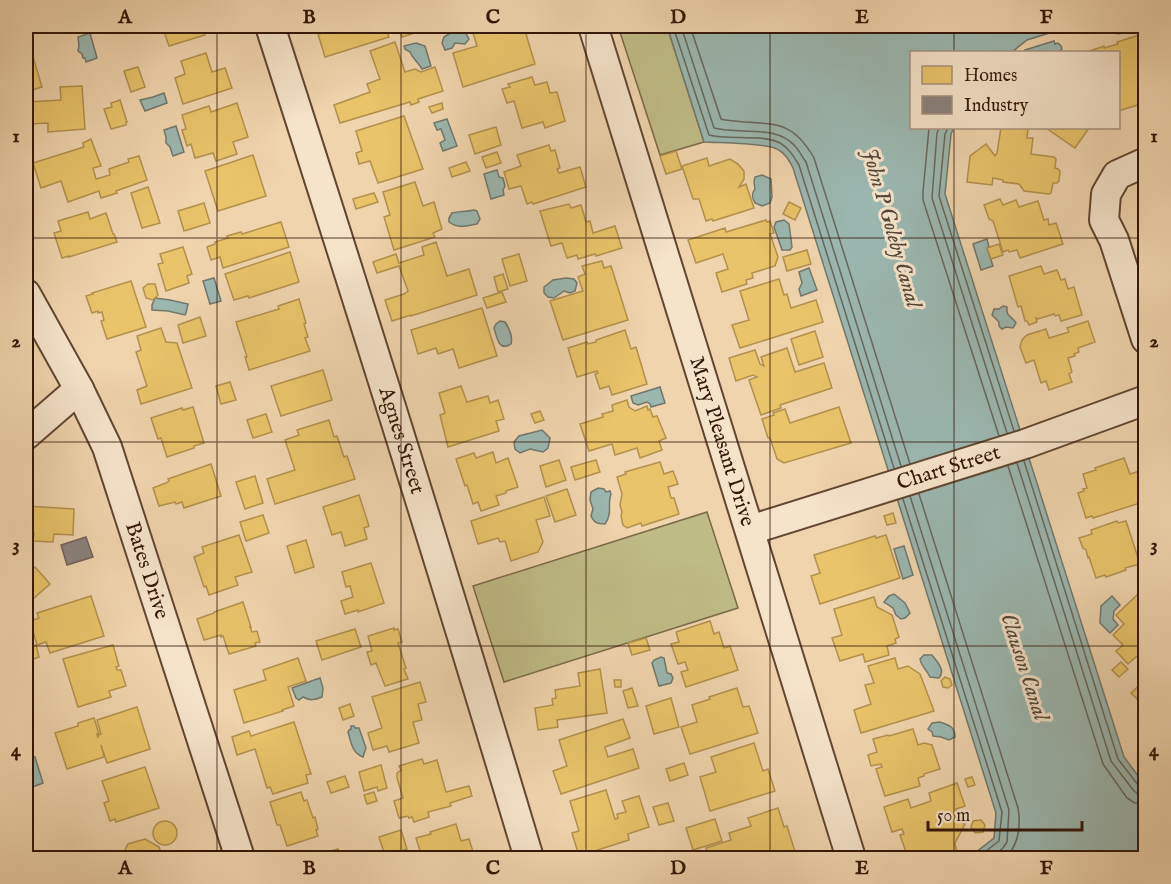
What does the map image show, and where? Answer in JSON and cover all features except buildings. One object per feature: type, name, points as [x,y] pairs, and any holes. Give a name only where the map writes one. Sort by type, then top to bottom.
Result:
[{"type":"street","name":"Agnes Street","points":[[270,26],[325,195],[529,858]]},
{"type":"street","name":"Mary Pleasant Drive","points":[[593,26],[851,858]]},
{"type":"street","points":[[1146,162],[1117,175],[1106,194],[1104,220],[1114,240],[1146,339]]},
{"type":"street","name":"Bates Drive","points":[[26,294],[79,389],[106,447],[240,858]]},
{"type":"street","points":[[26,435],[79,389]]},
{"type":"street","name":"Chart Street","points":[[750,530],[1045,436],[1146,400]]},
{"type":"shaded area","points":[[618,26],[667,26],[704,142],[660,155]]},
{"type":"shaded area","points":[[707,512],[738,608],[504,682],[473,586]]},
{"type":"water","points":[[667,26],[1072,26],[1027,40],[1013,51],[910,51],[910,129],[954,129],[951,134],[945,194],[1124,757],[1145,785],[1145,858],[963,858],[976,852],[994,838],[996,813],[793,168],[785,155],[771,147],[704,142]]},
{"type":"water","points":[[1111,26],[1139,26],[1140,28],[1118,34]]},
{"type":"water","points":[[457,29],[464,32],[469,39],[465,44],[455,43],[452,48],[445,50],[442,43],[444,37]]},
{"type":"water","points":[[90,33],[97,58],[86,62],[78,51],[78,37]]},
{"type":"water","points":[[1054,41],[1062,49],[1059,51],[1025,50]]},
{"type":"water","points":[[416,43],[425,46],[431,66],[422,69],[410,52],[405,49],[404,46]]},
{"type":"water","points":[[164,93],[167,103],[145,111],[140,100]]},
{"type":"water","points":[[447,119],[457,146],[443,151],[440,143],[445,140],[441,129],[437,130],[434,123]]},
{"type":"water","points":[[176,126],[184,152],[173,156],[166,143],[164,130]]},
{"type":"water","points":[[497,170],[499,177],[503,178],[504,195],[491,199],[484,174]]},
{"type":"water","points":[[762,175],[771,179],[772,197],[770,203],[762,206],[755,203],[752,196],[755,189],[755,177]]},
{"type":"water","points":[[477,211],[480,219],[477,224],[459,226],[449,222],[452,213]]},
{"type":"water","points":[[784,220],[789,224],[792,247],[790,250],[782,250],[774,227],[776,222]]},
{"type":"water","points":[[987,239],[989,247],[987,248],[993,266],[981,270],[973,244]]},
{"type":"water","points":[[809,268],[817,290],[801,296],[799,289],[802,283],[799,272]]},
{"type":"water","points":[[214,278],[221,301],[210,304],[203,281]]},
{"type":"water","points":[[574,279],[577,283],[575,291],[570,293],[564,291],[554,298],[544,293],[544,287],[553,280]]},
{"type":"water","points":[[155,298],[188,304],[185,315],[152,310]]},
{"type":"water","points":[[1007,307],[1008,314],[1016,323],[1013,328],[1002,329],[992,315],[994,309]]},
{"type":"water","points":[[500,321],[505,322],[510,333],[511,344],[507,346],[501,345],[496,336],[494,328]]},
{"type":"water","points":[[660,387],[665,403],[651,407],[647,402],[638,405],[633,403],[631,396]]},
{"type":"water","points":[[542,430],[550,438],[548,448],[543,452],[530,449],[520,453],[515,449],[514,442],[519,436]]},
{"type":"water","points":[[598,488],[606,492],[610,491],[611,494],[609,516],[605,524],[596,523],[591,516],[593,509],[590,500],[591,492]]},
{"type":"water","points":[[904,546],[913,575],[903,579],[894,549]]},
{"type":"water","points":[[894,594],[905,603],[910,613],[905,618],[901,619],[893,608],[884,602]]},
{"type":"water","points":[[1112,596],[1120,605],[1114,611],[1113,619],[1118,625],[1110,633],[1100,623],[1101,606]]},
{"type":"water","points":[[924,655],[932,655],[938,663],[942,672],[939,678],[930,677],[920,659]]},
{"type":"water","points":[[661,657],[664,658],[667,673],[673,678],[671,683],[659,686],[652,663]]},
{"type":"water","points":[[320,678],[323,688],[322,697],[312,700],[303,697],[299,700],[296,698],[292,688]]},
{"type":"water","points":[[940,722],[952,728],[955,737],[949,740],[933,736],[928,729],[932,723]]},
{"type":"water","points":[[351,726],[359,728],[366,748],[363,757],[352,747],[348,732]]},
{"type":"water","points":[[35,757],[43,783],[30,788],[26,773],[26,760]]},
{"type":"water label","name":"John P Goleby Canal","points":[[891,228]]},
{"type":"water label","name":"Clauson Canal","points":[[1024,667]]}]
